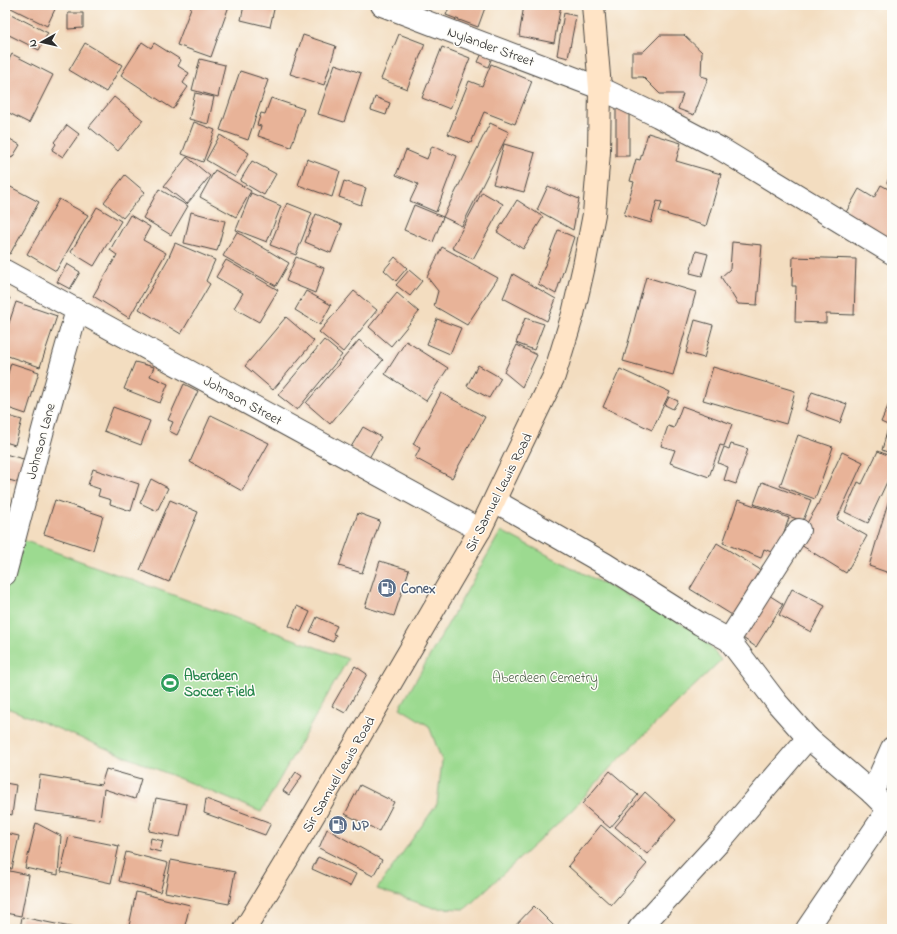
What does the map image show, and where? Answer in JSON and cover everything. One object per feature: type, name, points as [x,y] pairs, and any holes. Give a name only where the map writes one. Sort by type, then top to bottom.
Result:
[{"type":"main road","name":"Sir Samuel Lewis Road","points":[[245,929],[305,830],[480,530],[554,376],[573,314],[594,214],[599,152],[600,88],[593,5]]},
{"type":"street","name":"Nylander Street","points":[[382,5],[600,88],[658,116],[721,149],[892,253]]},
{"type":"street","name":"Johnson Street","points":[[5,271],[480,530]]},
{"type":"street","name":"Johnson Lane","points":[[5,574],[44,426],[77,310]]},
{"type":"street","points":[[495,501],[605,564],[700,624],[729,640],[777,703],[808,738],[872,792],[890,811],[808,929]]},
{"type":"street","points":[[729,640],[799,530]]},
{"type":"street","points":[[639,929],[721,840],[808,738]]},
{"type":"street","points":[[872,792],[892,748]]},
{"type":"green space","name":"Aberdeen Cemetry","points":[[501,531],[699,633],[721,660],[612,766],[571,811],[465,909],[434,908],[377,889],[437,804],[442,761],[429,726],[400,708]]},
{"type":"green space","name":"Aberdeen Soccer Field","points":[[20,539],[348,659],[261,812],[5,707],[5,594]]},
{"type":"building","points":[[5,5],[57,5],[47,26]]},
{"type":"building","points":[[192,5],[229,6],[211,57],[177,45]]},
{"type":"building","points":[[244,5],[275,5],[270,27],[241,20]]},
{"type":"building","points":[[450,5],[486,5],[478,27],[446,15]]},
{"type":"building","points":[[524,5],[561,5],[554,43],[519,36]]},
{"type":"building","points":[[7,12],[48,33],[39,50],[5,33],[5,16]]},
{"type":"building","points":[[68,13],[83,13],[83,28],[68,29]]},
{"type":"building","points":[[564,13],[576,16],[568,58],[557,55]]},
{"type":"building","points":[[399,34],[425,44],[407,89],[381,79]]},
{"type":"building","points":[[303,35],[336,46],[324,85],[290,74]]},
{"type":"building","points":[[660,35],[684,35],[702,52],[701,76],[708,78],[694,115],[678,109],[683,94],[660,94],[643,77],[632,77],[632,52],[643,52]]},
{"type":"building","points":[[142,42],[151,48],[154,43],[181,60],[178,66],[189,73],[183,83],[188,87],[173,109],[121,75]]},
{"type":"building","points":[[85,43],[122,65],[106,92],[69,70]]},
{"type":"building","points":[[442,47],[470,58],[450,109],[422,98]]},
{"type":"building","points":[[483,51],[493,55],[488,67],[478,62]]},
{"type":"building","points":[[12,54],[53,75],[29,123],[5,111],[5,67]]},
{"type":"building","points":[[200,59],[225,65],[218,97],[192,90]]},
{"type":"building","points":[[335,64],[361,73],[344,122],[318,114]]},
{"type":"building","points":[[491,64],[532,81],[515,124],[484,112],[471,143],[448,134],[469,81],[482,86]]},
{"type":"building","points":[[240,71],[268,80],[248,140],[220,130]]},
{"type":"building","points":[[195,93],[214,97],[208,124],[189,119]]},
{"type":"building","points":[[114,97],[143,120],[118,151],[89,127]]},
{"type":"building","points":[[375,97],[390,103],[386,115],[371,110]]},
{"type":"building","points":[[271,98],[304,109],[291,147],[258,136],[261,126],[257,125],[261,113],[265,114]]},
{"type":"building","points":[[616,109],[629,109],[629,156],[616,156]]},
{"type":"building","points":[[194,122],[215,130],[203,162],[182,154]]},
{"type":"building","points":[[490,123],[509,132],[462,226],[443,217]]},
{"type":"building","points":[[67,125],[79,134],[63,157],[52,150],[56,144],[54,142]]},
{"type":"building","points":[[648,133],[681,143],[676,161],[721,174],[706,226],[659,212],[662,202],[657,201],[651,223],[624,215],[634,182],[630,181],[636,159],[640,160]]},
{"type":"building","points":[[220,135],[249,153],[235,177],[206,160]]},
{"type":"building","points":[[5,136],[20,145],[12,158],[5,154]]},
{"type":"building","points":[[504,144],[535,153],[524,192],[493,184]]},
{"type":"building","points":[[432,146],[457,156],[436,212],[410,201],[418,184],[396,175],[406,150],[427,159]]},
{"type":"building","points":[[187,157],[210,176],[187,204],[164,186]]},
{"type":"building","points":[[307,159],[340,171],[332,197],[298,185]]},
{"type":"building","points":[[252,161],[276,174],[264,195],[240,181]]},
{"type":"building","points":[[892,169],[892,185],[887,183]]},
{"type":"building","points":[[215,170],[251,191],[236,217],[200,197]]},
{"type":"building","points":[[125,175],[145,192],[123,218],[104,202]]},
{"type":"building","points":[[344,181],[366,188],[361,205],[339,197]]},
{"type":"building","points":[[5,184],[39,202],[10,254],[5,252]]},
{"type":"building","points":[[881,185],[892,191],[892,243],[844,216],[859,189],[874,198]]},
{"type":"building","points":[[548,186],[579,199],[573,230],[537,210]]},
{"type":"building","points":[[159,189],[188,206],[171,235],[143,218]]},
{"type":"building","points":[[482,192],[503,204],[473,259],[452,248]]},
{"type":"building","points":[[251,193],[281,206],[267,242],[236,230]]},
{"type":"building","points":[[59,199],[88,215],[56,271],[27,254]]},
{"type":"building","points":[[517,200],[543,217],[523,249],[497,232]]},
{"type":"building","points":[[287,203],[312,213],[296,255],[270,245]]},
{"type":"building","points":[[414,205],[443,217],[433,242],[404,230]]},
{"type":"building","points":[[97,207],[121,221],[94,266],[71,252]]},
{"type":"building","points":[[191,212],[225,221],[217,251],[184,243]]},
{"type":"building","points":[[316,214],[342,225],[331,253],[305,242]]},
{"type":"building","points":[[130,215],[150,227],[143,240],[166,253],[129,318],[93,296],[117,255],[110,250]]},
{"type":"building","points":[[558,230],[574,237],[556,294],[538,284]]},
{"type":"building","points":[[237,232],[289,263],[276,286],[223,256]]},
{"type":"building","points":[[732,242],[762,245],[757,305],[738,304],[721,277],[730,269]]},
{"type":"building","points":[[175,243],[215,260],[206,281],[210,284],[181,334],[139,309],[168,259]]},
{"type":"building","points":[[442,247],[498,278],[467,325],[434,306],[438,291],[427,277]]},
{"type":"building","points":[[696,251],[708,254],[702,276],[690,273]]},
{"type":"building","points":[[296,257],[324,268],[315,293],[286,281]]},
{"type":"building","points":[[395,257],[407,268],[396,281],[384,270]]},
{"type":"building","points":[[793,257],[856,259],[854,315],[826,314],[826,323],[795,322],[796,286],[792,286]]},
{"type":"building","points":[[226,260],[278,290],[259,322],[234,308],[243,293],[216,277]]},
{"type":"building","points":[[67,264],[80,272],[70,289],[57,282]]},
{"type":"building","points":[[409,270],[422,281],[410,296],[396,285]]},
{"type":"building","points":[[513,274],[556,299],[547,321],[503,298]]},
{"type":"building","points":[[646,277],[696,292],[673,375],[623,361]]},
{"type":"building","points":[[306,291],[331,305],[320,325],[295,310]]},
{"type":"building","points":[[354,291],[377,310],[343,352],[319,332]]},
{"type":"building","points":[[397,293],[419,312],[391,346],[369,327]]},
{"type":"building","points":[[5,297],[10,298],[5,310]]},
{"type":"building","points":[[16,302],[57,316],[40,367],[5,355],[5,335]]},
{"type":"building","points":[[286,317],[314,341],[273,390],[245,366]]},
{"type":"building","points":[[525,318],[544,324],[534,350],[516,343]]},
{"type":"building","points":[[437,319],[461,328],[450,354],[427,344]]},
{"type":"building","points":[[695,320],[713,325],[704,358],[686,353]]},
{"type":"building","points":[[324,340],[342,355],[297,410],[278,395]]},
{"type":"building","points":[[359,340],[383,360],[330,424],[306,403]]},
{"type":"building","points":[[406,341],[448,368],[426,401],[385,374]]},
{"type":"building","points":[[517,345],[537,355],[522,387],[504,372]]},
{"type":"building","points":[[135,362],[154,367],[150,376],[168,384],[160,403],[124,389]]},
{"type":"building","points":[[11,363],[39,372],[26,414],[5,407],[5,383]]},
{"type":"building","points":[[478,365],[501,378],[489,398],[467,386]]},
{"type":"building","points":[[713,367],[795,391],[786,424],[703,400]]},
{"type":"building","points":[[620,369],[670,392],[652,430],[603,407]]},
{"type":"building","points":[[184,384],[198,391],[177,435],[169,431],[173,422],[168,420]]},
{"type":"building","points":[[812,392],[847,404],[840,423],[805,410]]},
{"type":"building","points":[[441,393],[485,417],[452,478],[415,458],[420,448],[413,444]]},
{"type":"building","points":[[669,397],[678,401],[673,409],[665,405]]},
{"type":"building","points":[[892,397],[892,427],[881,422]]},
{"type":"building","points":[[682,406],[732,424],[724,446],[720,445],[709,477],[670,463],[675,450],[661,446],[668,426],[674,428]]},
{"type":"building","points":[[113,407],[150,421],[141,445],[104,431]]},
{"type":"building","points":[[5,415],[22,420],[15,445],[5,442]]},
{"type":"building","points":[[211,415],[269,443],[242,491],[190,462]]},
{"type":"building","points":[[363,427],[381,437],[369,458],[351,447]]},
{"type":"building","points":[[888,428],[892,429],[892,454],[882,450]]},
{"type":"building","points":[[798,435],[833,447],[815,499],[780,486]]},
{"type":"building","points":[[731,444],[748,449],[736,484],[724,480],[728,467],[718,463],[724,447],[729,449]]},
{"type":"building","points":[[878,451],[892,457],[892,471],[868,523],[845,512],[858,482],[862,484]]},
{"type":"building","points":[[842,452],[863,462],[837,519],[867,536],[846,573],[796,542],[817,506]]},
{"type":"building","points":[[5,454],[27,460],[20,483],[5,479]]},
{"type":"building","points":[[93,469],[139,484],[131,511],[110,504],[111,500],[98,496],[100,489],[88,485]]},
{"type":"building","points":[[151,479],[168,488],[157,511],[140,503]]},
{"type":"building","points":[[762,482],[811,500],[803,521],[754,504]]},
{"type":"building","points":[[892,489],[892,574],[869,566]]},
{"type":"building","points":[[55,500],[103,516],[93,550],[44,534]]},
{"type":"building","points":[[170,500],[198,512],[169,582],[140,570]]},
{"type":"building","points":[[738,500],[789,518],[776,554],[764,549],[761,558],[723,543]]},
{"type":"building","points":[[358,513],[380,521],[362,573],[339,566]]},
{"type":"building","points":[[717,543],[764,572],[737,618],[690,589]]},
{"type":"building","name":"Conex","points":[[380,561],[409,570],[394,616],[365,607]]},
{"type":"building","points":[[792,589],[825,606],[811,632],[779,615]]},
{"type":"building","points":[[764,592],[783,604],[756,647],[737,634]]},
{"type":"building","points":[[297,606],[310,612],[301,632],[289,626]]},
{"type":"building","points":[[317,617],[337,626],[333,634],[336,635],[333,642],[310,632]]},
{"type":"building","points":[[355,666],[367,674],[345,713],[332,706]]},
{"type":"building","points":[[106,769],[141,779],[135,799],[104,789],[100,820],[35,811],[40,775],[101,785]]},
{"type":"building","points":[[610,771],[638,795],[610,828],[582,804]]},
{"type":"building","points":[[296,772],[302,776],[289,795],[283,791]]},
{"type":"building","points":[[5,783],[16,785],[12,815],[5,813]]},
{"type":"building","points":[[360,785],[394,802],[379,831],[345,814]]},
{"type":"building","points":[[645,792],[676,820],[647,854],[615,827]]},
{"type":"building","points":[[156,798],[187,804],[180,837],[149,831]]},
{"type":"building","points":[[206,799],[271,823],[265,835],[204,813]]},
{"type":"building","points":[[36,823],[61,836],[58,875],[25,868]]},
{"type":"building","points":[[601,825],[647,864],[611,905],[568,866]]},
{"type":"building","points":[[327,829],[382,860],[373,876],[319,848]]},
{"type":"building","points":[[5,833],[19,836],[12,869],[5,868]]},
{"type":"building","points":[[69,836],[119,846],[111,883],[61,872]]},
{"type":"building","points":[[151,838],[163,841],[160,852],[149,849]]},
{"type":"building","points":[[126,852],[168,863],[160,892],[119,881]]},
{"type":"building","points":[[318,857],[356,874],[350,886],[312,869]]},
{"type":"building","points":[[171,860],[235,872],[229,904],[165,892]]},
{"type":"building","points":[[5,870],[29,875],[21,916],[5,913]]},
{"type":"building","points":[[136,892],[190,905],[184,929],[139,929],[129,926]]},
{"type":"building","points":[[534,906],[557,929],[512,929]]},
{"type":"building","points":[[22,917],[75,928],[75,929],[20,929]]},
{"type":"place","name":"Conex","points":[[387,588]]},
{"type":"place","name":"Aberdeen Soccer Field","points":[[170,683]]},
{"type":"place","name":"NP","points":[[338,825]]}]
